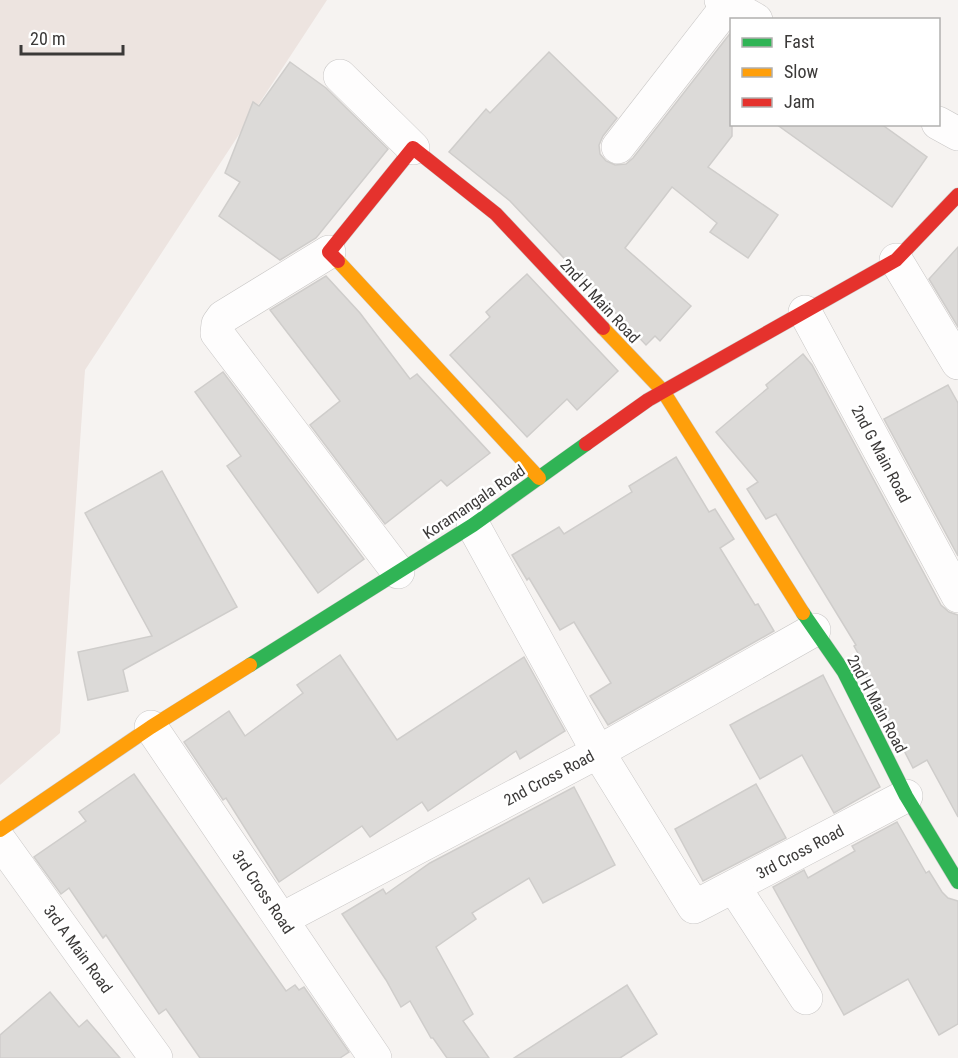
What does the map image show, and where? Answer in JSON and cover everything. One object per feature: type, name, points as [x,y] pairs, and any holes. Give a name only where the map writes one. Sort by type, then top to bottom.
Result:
[{"type":"street","points":[[618,147],[735,8]]},
{"type":"street","points":[[340,76],[412,148],[329,252],[223,317],[218,324],[217,333],[398,572]]},
{"type":"street","points":[[940,124],[958,134]]},
{"type":"street","name":"2nd H Main Road","points":[[412,148],[496,214],[663,391],[814,630],[844,672],[906,796],[958,882]]},
{"type":"street","name":"Koramangala Road","points":[[0,830],[151,727],[473,525],[648,400],[896,260],[958,195]]},
{"type":"street","points":[[329,252],[539,478]]},
{"type":"street","points":[[896,260],[958,363]]},
{"type":"street","name":"2nd G Main Road","points":[[805,312],[958,596]]},
{"type":"street","points":[[473,525],[598,752]]},
{"type":"street","name":"2nd Cross Road","points":[[282,919],[598,752],[814,630]]},
{"type":"street","name":"3rd Cross Road","points":[[151,727],[375,1058]]},
{"type":"street","name":"3rd Cross Road","points":[[598,752],[694,907],[906,796]]},
{"type":"street","name":"3rd A Main Road","points":[[0,841],[156,1058]]},
{"type":"street","points":[[734,887],[806,998]]},
{"type":"shaded area","points":[[0,0],[327,0],[85,370],[60,733],[0,785]]},
{"type":"building","points":[[730,34],[730,126],[732,126],[732,136],[708,167],[778,215],[748,258],[710,232],[717,223],[672,187],[625,248],[691,306],[660,341],[655,336],[646,345],[510,201],[449,152],[486,109],[490,113],[549,52],[617,118],[603,136],[599,145],[600,154],[606,161],[615,165],[626,164]]},
{"type":"building","points":[[290,62],[326,88],[388,149],[316,238],[280,260],[219,216],[240,182],[225,173],[253,102],[259,106]]},
{"type":"building","points":[[779,126],[884,126],[927,157],[892,207]]},
{"type":"building","points":[[958,247],[958,327],[929,279]]},
{"type":"building","points":[[527,274],[618,371],[577,410],[567,399],[527,437],[450,355],[490,317],[486,312]]},
{"type":"building","points":[[326,276],[360,313],[410,379],[417,374],[490,453],[447,486],[441,480],[385,524],[310,425],[340,401],[270,310]]},
{"type":"building","points":[[803,354],[812,365],[941,605],[949,612],[958,615],[958,817],[927,760],[913,768],[856,657],[859,655],[854,646],[856,645],[776,514],[766,519],[747,489],[758,482],[716,432],[768,388],[766,385]]},
{"type":"building","points":[[223,372],[364,559],[318,593],[227,466],[241,456],[195,392]]},
{"type":"building","points":[[948,385],[958,403],[958,556],[884,419]]},
{"type":"building","points":[[676,457],[709,512],[715,509],[734,539],[720,548],[774,631],[608,725],[590,696],[611,683],[574,622],[560,630],[529,578],[527,580],[512,555],[559,527],[564,534],[632,492],[629,486]]},
{"type":"building","points":[[162,471],[237,607],[123,670],[128,691],[88,700],[78,652],[152,636],[85,513]]},
{"type":"building","points":[[340,655],[397,740],[524,657],[565,731],[520,759],[516,751],[428,811],[422,802],[370,837],[362,826],[279,882],[226,798],[223,800],[184,742],[229,711],[245,736],[303,693],[297,685]]},
{"type":"building","points":[[823,675],[880,787],[834,813],[802,755],[760,779],[730,725]]},
{"type":"building","points":[[134,774],[286,991],[295,985],[299,990],[304,987],[349,1052],[340,1058],[200,1058],[166,1009],[159,1014],[106,935],[103,938],[69,888],[61,894],[34,857],[86,821],[79,812]]},
{"type":"building","points":[[756,784],[786,838],[703,881],[675,829]]},
{"type":"building","points":[[574,787],[615,865],[543,903],[529,878],[472,913],[476,919],[436,947],[473,1014],[463,1021],[489,1058],[447,1058],[431,1038],[410,1001],[401,1007],[342,914],[383,889],[386,894],[430,863]]},
{"type":"building","points":[[897,822],[926,873],[929,871],[948,898],[958,901],[958,1024],[939,1035],[908,979],[844,1015],[773,887],[804,870],[808,878],[855,851],[852,846]]},
{"type":"building","points":[[627,985],[657,1034],[620,1058],[514,1058]]},
{"type":"building","points":[[50,992],[79,1027],[87,1020],[120,1058],[0,1058],[0,1035]]},
{"type":"traffic: fast","points":[[250,665],[473,525],[586,444]]},
{"type":"traffic: fast","points":[[803,613],[844,672],[906,796],[958,882]]},
{"type":"traffic: slow","points":[[338,261],[539,478]]},
{"type":"traffic: slow","points":[[603,328],[663,391],[803,613]]},
{"type":"traffic: slow","points":[[0,830],[151,727],[250,665]]},
{"type":"traffic: jam","points":[[338,261],[329,252],[413,148],[496,214],[603,328]]},
{"type":"traffic: jam","points":[[586,444],[648,400],[896,260],[958,195]]}]
